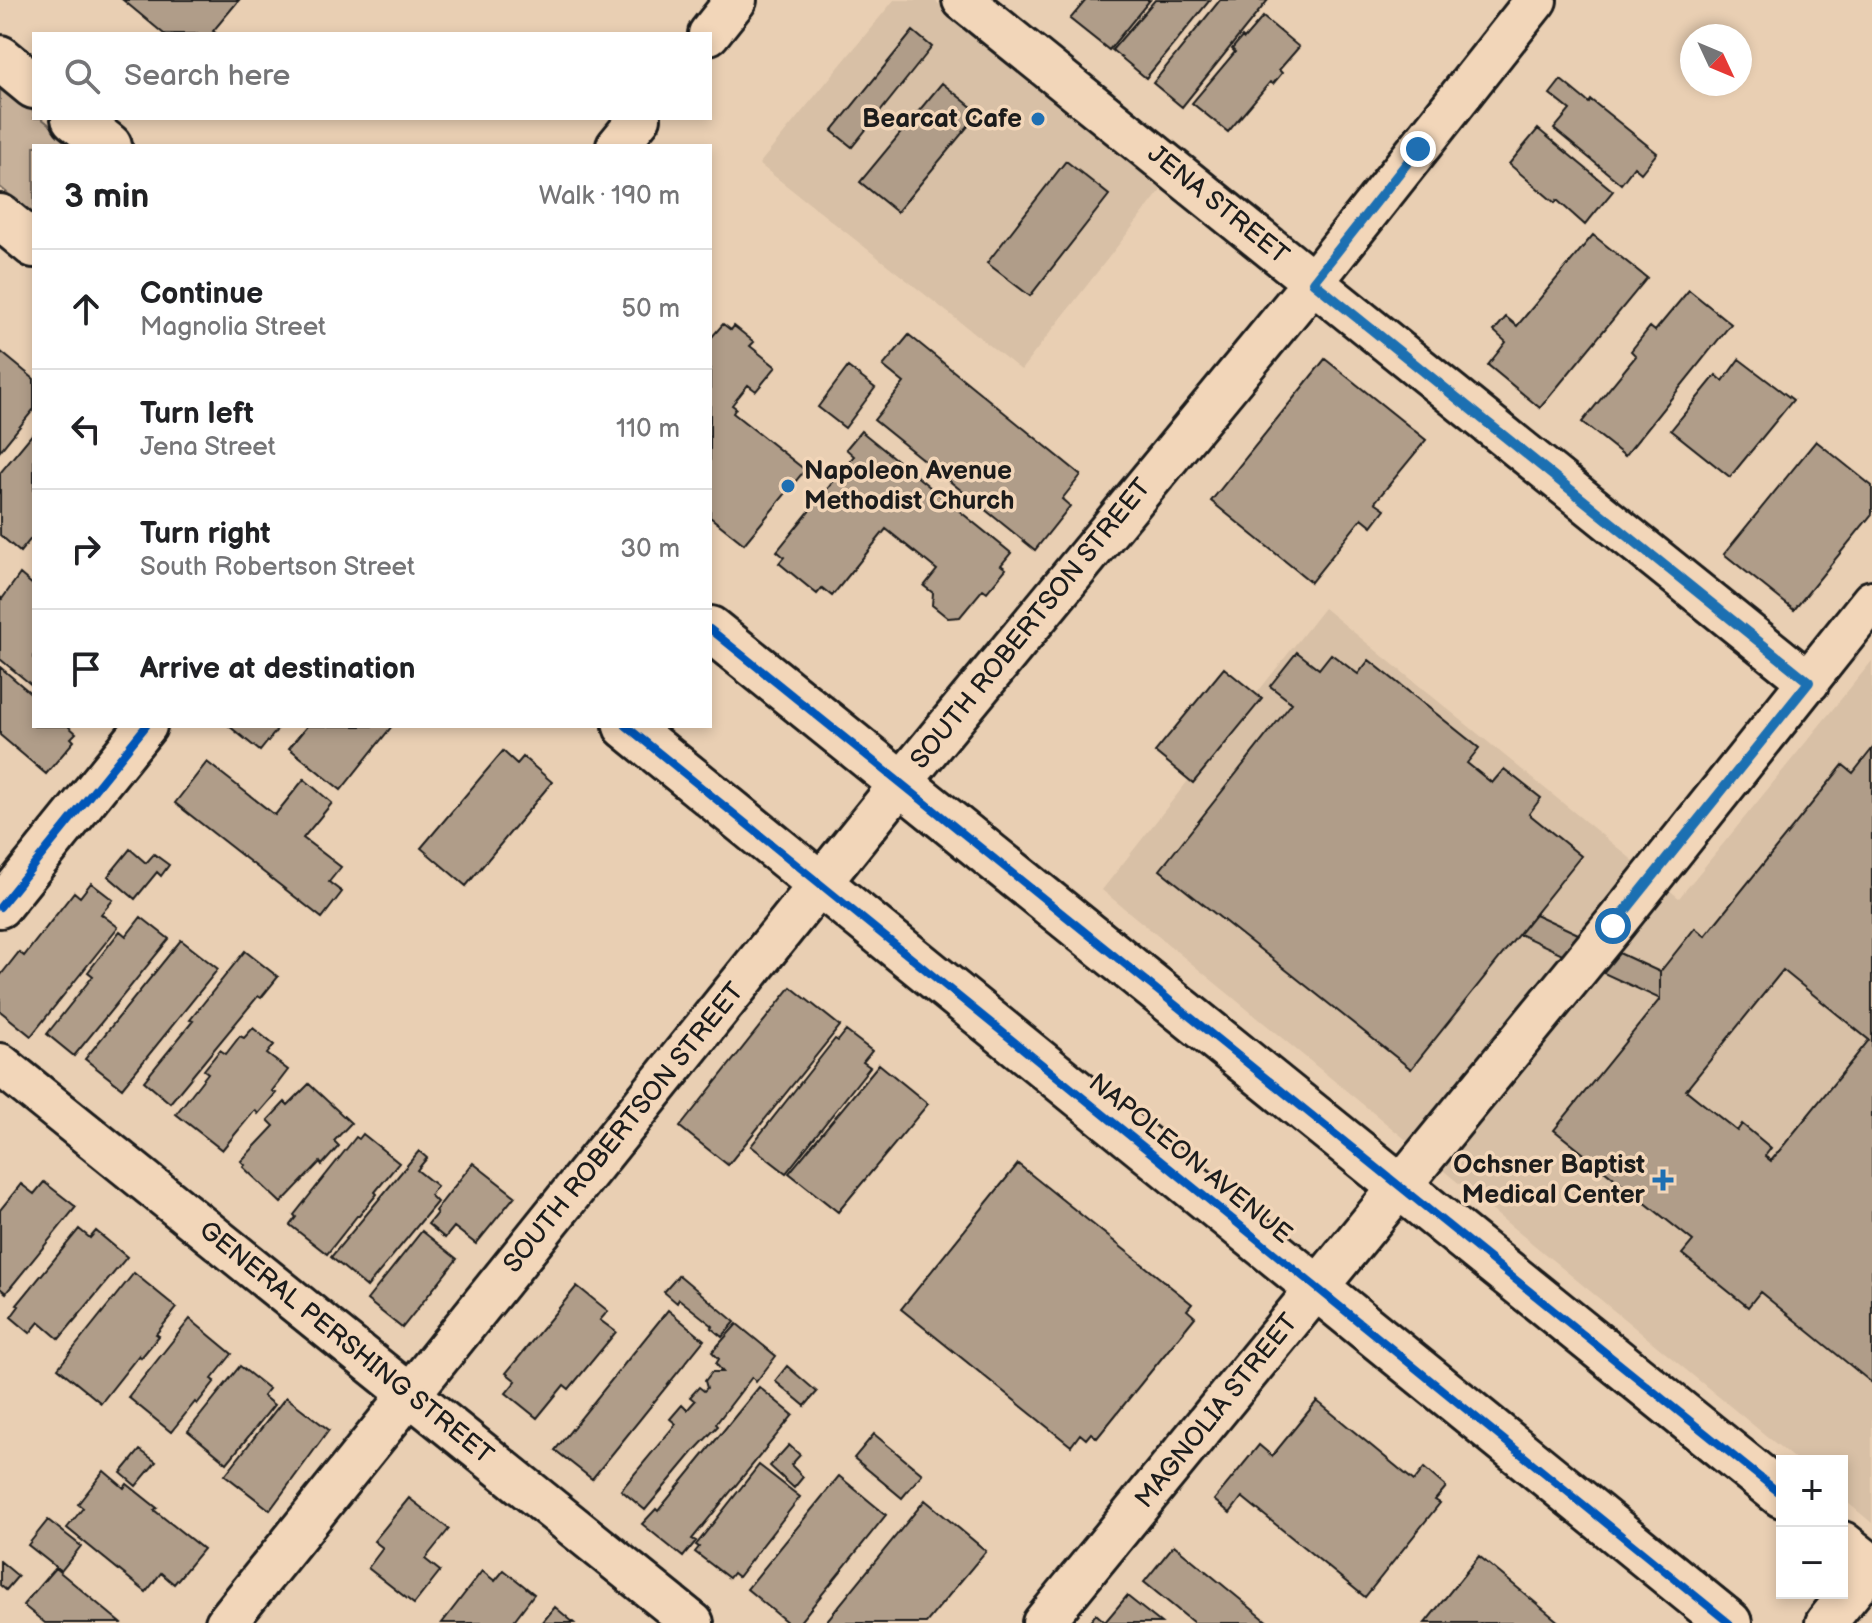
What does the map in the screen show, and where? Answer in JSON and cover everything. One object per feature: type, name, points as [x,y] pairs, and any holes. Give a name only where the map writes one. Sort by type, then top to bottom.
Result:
[{"type":"main road","points":[[0,58],[32,84]]},
{"type":"main road","points":[[76,120],[106,144]]},
{"type":"main road","points":[[0,217],[32,243]]},
{"type":"main road","points":[[712,631],[1776,1490]]},
{"type":"main road","name":"NAPOLEON AVENUE","points":[[628,728],[1729,1623]]},
{"type":"main road","points":[[1848,1549],[1872,1567]]},
{"type":"street","points":[[711,32],[736,0]]},
{"type":"street","name":"JENA STREET","points":[[963,0],[1809,682]]},
{"type":"street","name":"SOUTH ROBERTSON STREET","points":[[226,1623],[901,783],[1313,282],[1536,0]]},
{"type":"street","points":[[619,144],[638,120]]},
{"type":"street","name":"MAGNOLIA STREET","points":[[1043,1623],[1401,1187],[1872,601]]},
{"type":"street","points":[[0,907],[144,728]]},
{"type":"street","name":"GENERAL PERSHING STREET","points":[[0,1064],[693,1623]]},
{"type":"street","points":[[1826,1623],[1872,1567]]},
{"type":"shaded area","points":[[894,0],[934,0],[1162,189],[1021,370],[759,164]]},
{"type":"shaded area","points":[[0,85],[32,110],[32,120],[44,120],[74,144],[32,144],[32,213],[0,187]]},
{"type":"shaded area","name":"Ochsner Baptist Medical Center","points":[[1324,608],[1679,898],[1872,661],[1872,1523],[1848,1503],[1848,1455],[1790,1455],[1102,890]]},
{"type":"building","points":[[123,0],[239,0],[214,32],[162,32]]},
{"type":"building","points":[[1086,0],[1150,0],[1109,50],[1070,19]]},
{"type":"building","points":[[1155,0],[1210,0],[1146,78],[1112,50]]},
{"type":"building","points":[[1220,0],[1268,0],[1182,107],[1153,83]]},
{"type":"building","points":[[1263,17],[1299,47],[1279,70],[1282,73],[1273,84],[1270,82],[1228,132],[1192,103],[1235,52],[1232,49]]},
{"type":"building","points":[[913,31],[932,47],[852,147],[832,131]]},
{"type":"building","points":[[1561,80],[1657,153],[1641,173],[1634,167],[1621,184],[1554,129],[1570,110],[1550,94]]},
{"type":"building","points":[[942,83],[979,113],[897,212],[860,182]]},
{"type":"building","points":[[1538,129],[1613,191],[1585,225],[1509,164]]},
{"type":"building","points":[[1066,161],[1109,195],[1030,296],[987,263]]},
{"type":"building","points":[[1593,235],[1647,278],[1540,408],[1488,365],[1506,342],[1494,331],[1506,317],[1517,326]]},
{"type":"building","points":[[1689,290],[1731,324],[1625,456],[1582,422],[1636,356],[1631,351],[1650,327],[1655,331]]},
{"type":"building","points":[[723,324],[731,330],[734,326],[754,342],[750,346],[776,367],[756,391],[748,385],[732,405],[736,408],[733,413],[805,470],[744,544],[712,519],[712,337]]},
{"type":"building","points":[[909,335],[1081,475],[1062,499],[1070,506],[1035,550],[874,420],[904,383],[883,366]]},
{"type":"building","points":[[0,351],[32,377],[32,411],[0,451]]},
{"type":"building","points":[[1325,359],[1426,440],[1375,502],[1385,509],[1372,526],[1362,518],[1311,582],[1211,501]]},
{"type":"building","points":[[1739,359],[1793,400],[1730,477],[1671,430],[1716,375],[1723,381]]},
{"type":"building","points":[[848,367],[875,388],[845,428],[818,407]]},
{"type":"building","points":[[861,431],[1011,553],[1001,565],[1006,569],[987,592],[983,589],[960,617],[948,618],[932,605],[933,593],[924,586],[937,570],[886,529],[832,596],[822,588],[817,594],[779,563],[784,557],[777,551],[854,456],[846,449]]},
{"type":"building","points":[[32,434],[32,537],[20,552],[0,535],[0,473]]},
{"type":"building","points":[[1816,441],[1872,486],[1872,514],[1794,610],[1724,554]]},
{"type":"building","points":[[20,574],[32,584],[32,685],[0,659],[0,597],[2,599]]},
{"type":"building","points":[[1297,652],[1319,669],[1331,654],[1358,674],[1369,660],[1479,748],[1467,763],[1492,783],[1504,769],[1541,798],[1529,814],[1581,856],[1411,1069],[1160,870],[1292,703],[1270,686]]},
{"type":"building","points":[[0,667],[32,694],[32,728],[70,728],[76,733],[71,738],[74,741],[46,774],[0,735]]},
{"type":"building","points":[[1224,668],[1262,699],[1193,783],[1155,752]]},
{"type":"building","points":[[231,728],[278,728],[260,751]]},
{"type":"building","points":[[305,728],[390,728],[341,790],[289,748]]},
{"type":"building","points":[[1872,749],[1872,1383],[1760,1292],[1748,1307],[1682,1254],[1693,1241],[1554,1130],[1660,999],[1660,972],[1695,928],[1705,936],[1843,765],[1853,773]],"holes":[[[1783,970],[1869,1040],[1771,1161],[1765,1156],[1771,1148],[1742,1124],[1737,1131],[1686,1090]]]},
{"type":"building","points":[[503,751],[517,764],[523,757],[552,782],[466,886],[421,848]]},
{"type":"building","points":[[207,762],[275,815],[304,779],[332,803],[303,838],[341,867],[329,882],[342,892],[322,918],[175,803]]},
{"type":"building","points":[[130,849],[146,863],[154,854],[169,865],[161,876],[157,872],[135,899],[108,876]]},
{"type":"building","points":[[91,883],[113,900],[101,914],[118,927],[31,1036],[0,1011],[0,976],[19,952],[24,956],[74,892],[80,897]]},
{"type":"building","points":[[1535,914],[1660,972],[1660,999],[1519,934]]},
{"type":"building","points":[[141,917],[169,939],[74,1056],[47,1034],[93,976],[88,972],[120,931],[126,936]]},
{"type":"building","points":[[181,940],[218,969],[122,1088],[85,1059]]},
{"type":"building","points":[[245,951],[278,977],[261,998],[258,996],[170,1103],[144,1081]]},
{"type":"building","points":[[791,987],[840,1026],[728,1165],[680,1127]]},
{"type":"building","points":[[253,1028],[274,1045],[267,1054],[288,1070],[272,1091],[276,1093],[258,1114],[255,1110],[222,1150],[176,1114],[208,1073],[204,1070],[220,1050],[226,1054],[240,1036],[244,1038]]},
{"type":"building","points":[[846,1031],[872,1051],[863,1062],[870,1067],[786,1173],[751,1146],[835,1039],[838,1041]]},
{"type":"building","points":[[879,1064],[928,1104],[838,1212],[789,1173]]},
{"type":"building","points":[[309,1084],[351,1123],[334,1141],[339,1146],[281,1203],[243,1167],[245,1165],[241,1161],[274,1126],[268,1120]]},
{"type":"building","points":[[363,1134],[399,1163],[327,1254],[290,1225],[296,1217],[294,1215],[356,1137],[359,1139]]},
{"type":"building","points":[[419,1151],[427,1158],[417,1170],[437,1186],[430,1195],[437,1202],[367,1287],[331,1257]]},
{"type":"building","points":[[473,1163],[515,1196],[476,1244],[454,1227],[445,1238],[428,1224]]},
{"type":"building","points":[[1018,1164],[1192,1304],[1187,1310],[1195,1317],[1097,1438],[1091,1433],[1086,1439],[1080,1434],[1071,1446],[901,1309]]},
{"type":"building","points":[[44,1182],[76,1207],[6,1293],[0,1288],[0,1210],[21,1184],[34,1194]]},
{"type":"building","points":[[79,1229],[90,1238],[96,1231],[127,1257],[59,1339],[39,1322],[30,1333],[11,1317],[17,1305]]},
{"type":"building","points":[[422,1231],[457,1259],[402,1328],[367,1300]]},
{"type":"building","points":[[134,1273],[177,1308],[156,1334],[159,1336],[141,1358],[139,1355],[101,1403],[58,1368]]},
{"type":"building","points":[[679,1275],[735,1322],[722,1337],[679,1299],[677,1303],[664,1292]]},
{"type":"building","points":[[577,1286],[608,1311],[600,1320],[616,1332],[569,1389],[564,1385],[537,1418],[506,1393],[516,1381],[506,1373]]},
{"type":"building","points":[[668,1310],[704,1340],[592,1479],[555,1450]]},
{"type":"building","points":[[190,1319],[232,1354],[212,1379],[215,1381],[171,1432],[128,1397]]},
{"type":"building","points":[[737,1324],[776,1356],[756,1382],[752,1377],[716,1424],[718,1426],[645,1510],[621,1490],[676,1424],[670,1419],[682,1405],[687,1410],[695,1401],[690,1397],[699,1387],[704,1391],[707,1388],[705,1381],[712,1372],[723,1372],[716,1364],[719,1359],[712,1352]]},
{"type":"building","points":[[240,1366],[269,1389],[263,1396],[274,1405],[227,1463],[188,1431]]},
{"type":"building","points":[[787,1366],[817,1392],[805,1406],[775,1381]]},
{"type":"building","points":[[759,1387],[793,1415],[692,1539],[696,1541],[683,1557],[642,1524],[656,1509],[658,1511]]},
{"type":"building","points":[[286,1397],[329,1430],[270,1510],[225,1475]]},
{"type":"building","points":[[1317,1401],[1414,1481],[1424,1468],[1446,1487],[1435,1500],[1440,1503],[1365,1597],[1242,1497],[1230,1513],[1214,1500],[1259,1445],[1272,1456]]},
{"type":"building","points":[[874,1434],[922,1474],[902,1498],[854,1458]]},
{"type":"building","points":[[789,1445],[800,1455],[791,1465],[803,1477],[794,1488],[770,1466]]},
{"type":"building","points":[[140,1450],[156,1462],[136,1486],[121,1473]]},
{"type":"building","points":[[759,1465],[800,1497],[738,1577],[733,1573],[729,1578],[695,1552],[699,1547],[696,1545]]},
{"type":"building","points":[[104,1471],[124,1488],[127,1484],[203,1549],[174,1584],[161,1573],[146,1592],[67,1528],[83,1508],[78,1504]]},
{"type":"building","points":[[839,1476],[886,1515],[799,1623],[788,1623],[747,1589]]},
{"type":"building","points":[[409,1498],[449,1529],[425,1559],[440,1571],[414,1604],[368,1568],[383,1548],[374,1541]]},
{"type":"building","points":[[925,1500],[986,1551],[926,1623],[825,1623]]},
{"type":"building","points":[[48,1520],[81,1546],[61,1571],[28,1545]]},
{"type":"building","points":[[1174,1545],[1269,1623],[1194,1623],[1144,1582]]},
{"type":"building","points":[[1479,1556],[1560,1623],[1425,1623]]},
{"type":"building","points":[[0,1561],[18,1576],[6,1590],[0,1585]]},
{"type":"building","points":[[55,1568],[121,1623],[45,1623],[23,1605]]},
{"type":"building","points":[[504,1570],[534,1594],[512,1623],[442,1623],[482,1571],[495,1581]]},
{"type":"building","points":[[1127,1596],[1161,1623],[1089,1623],[1096,1614],[1105,1622]]},
{"type":"building","points":[[555,1607],[574,1623],[542,1623]]},
{"type":"cycle path","points":[[712,631],[1776,1490]]},
{"type":"cycle path","points":[[0,907],[144,728]]},
{"type":"cycle path","points":[[628,728],[1729,1623]]},
{"type":"place","name":"Bearcat Cafe","points":[[1038,119]]},
{"type":"place","name":"Napoleon Avenue Methodist Church","points":[[788,486]]},
{"type":"place","name":"Ochsner Baptist Medical Center","points":[[1663,1180]]},
{"type":"route","points":[[1418,149],[1313,282],[1809,682],[1613,926]]}]
